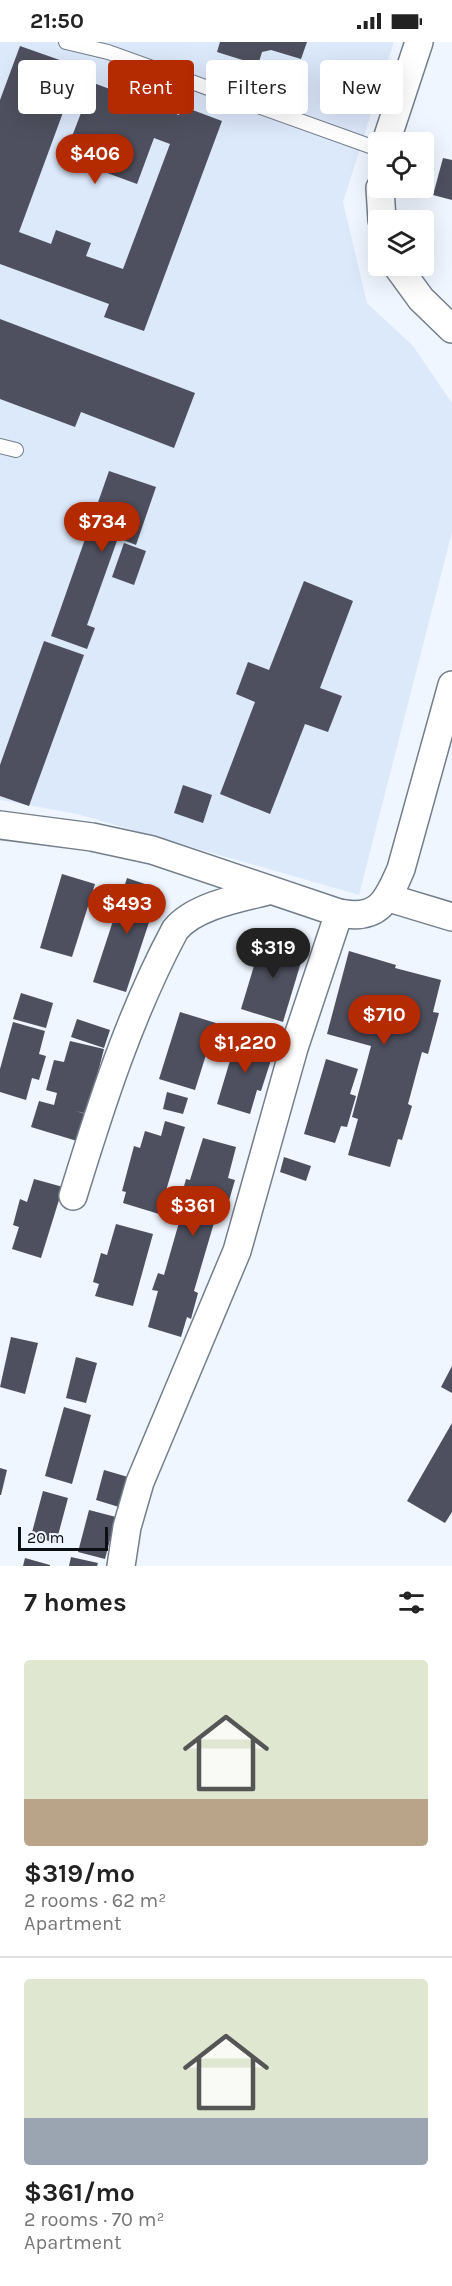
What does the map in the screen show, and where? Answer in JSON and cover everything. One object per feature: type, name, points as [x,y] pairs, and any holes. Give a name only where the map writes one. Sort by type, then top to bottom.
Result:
[{"type":"street","points":[[389,132],[419,42]]},
{"type":"street","points":[[404,276],[421,299],[452,329]]},
{"type":"street","points":[[0,825],[119,842],[152,850],[268,891],[339,913],[354,916],[369,914],[389,898],[401,869],[452,685]]},
{"type":"street","points":[[73,1196],[104,1097],[136,1012],[175,930],[181,923],[223,902],[268,891]]},
{"type":"street","points":[[389,898],[452,917]]},
{"type":"street","points":[[121,1566],[127,1527],[140,1482],[237,1251],[294,1048],[339,913]]},
{"type":"lane","points":[[66,42],[108,52],[368,144]]},
{"type":"lane","points":[[0,446],[16,450]]},
{"type":"shaded area","points":[[0,42],[394,42],[388,60],[320,60],[320,114],[371,114],[343,202],[367,303],[413,346],[452,403],[452,532],[359,895],[77,814],[0,800]]},
{"type":"building","points":[[220,42],[307,42],[301,59],[271,50],[262,52],[260,60],[242,60],[217,52]]},
{"type":"building","points":[[20,46],[60,60],[18,60],[18,114],[62,114],[19,232],[51,244],[56,230],[91,243],[86,256],[123,269],[170,144],[154,138],[137,184],[64,157],[81,114],[96,114],[96,84],[108,88],[108,114],[179,115],[194,114],[194,110],[222,121],[144,331],[104,317],[109,304],[0,264],[0,100]]},
{"type":"building","points":[[443,158],[452,160],[452,200],[434,195]]},
{"type":"building","points":[[0,319],[195,393],[174,448],[81,412],[75,427],[0,399]]},
{"type":"building","points":[[109,471],[156,487],[136,545],[118,538],[87,625],[95,628],[87,649],[51,636]]},
{"type":"building","points":[[124,543],[146,551],[134,585],[112,577]]},
{"type":"building","points":[[304,581],[353,601],[320,688],[342,696],[328,732],[305,724],[270,814],[220,794],[255,702],[236,694],[248,662],[269,670]]},
{"type":"building","points":[[44,641],[84,655],[29,806],[0,796],[0,765]]},
{"type":"building","points":[[183,785],[212,795],[203,823],[174,813]]},
{"type":"building","points":[[62,874],[95,884],[72,957],[40,948]]},
{"type":"building","points":[[127,878],[160,889],[126,992],[93,982]]},
{"type":"building","points":[[263,936],[305,949],[283,1022],[241,1009]]},
{"type":"building","points":[[349,951],[396,965],[395,968],[441,980],[433,1012],[439,1013],[428,1054],[422,1052],[408,1104],[412,1106],[402,1140],[398,1139],[390,1167],[348,1155],[358,1119],[352,1117],[371,1046],[327,1034]]},
{"type":"building","points":[[21,993],[53,1003],[46,1028],[13,1019]]},
{"type":"building","points":[[180,1012],[216,1023],[195,1090],[159,1079]]},
{"type":"building","points":[[77,1019],[110,1030],[104,1048],[71,1037]]},
{"type":"building","points":[[13,1022],[45,1031],[39,1054],[46,1056],[39,1080],[32,1078],[26,1100],[0,1092],[0,1069]]},
{"type":"building","points":[[238,1034],[271,1043],[266,1059],[271,1060],[261,1091],[257,1090],[250,1114],[217,1104]]},
{"type":"building","points":[[70,1041],[104,1049],[87,1114],[76,1111],[85,1114],[77,1141],[31,1127],[39,1101],[54,1105],[57,1093],[46,1090],[54,1060],[64,1062]]},
{"type":"building","points":[[326,1059],[358,1069],[350,1094],[356,1096],[347,1127],[341,1126],[335,1143],[304,1134]]},
{"type":"building","points":[[167,1092],[188,1098],[183,1114],[163,1109]]},
{"type":"building","points":[[165,1121],[185,1127],[159,1214],[123,1203],[126,1192],[122,1191],[134,1146],[140,1148],[145,1131],[161,1136]]},
{"type":"building","points":[[203,1138],[236,1147],[228,1178],[235,1180],[224,1218],[216,1216],[194,1291],[198,1293],[191,1319],[187,1317],[181,1337],[148,1327],[158,1291],[152,1290],[158,1273],[164,1275],[186,1198],[181,1197],[186,1179],[190,1180]]},
{"type":"building","points":[[284,1157],[311,1166],[306,1181],[280,1172]]},
{"type":"building","points":[[34,1179],[63,1187],[41,1258],[12,1249],[19,1227],[13,1225],[20,1199],[27,1202]]},
{"type":"building","points":[[116,1224],[153,1234],[133,1306],[95,1296],[99,1284],[93,1282],[101,1253],[107,1255]]},
{"type":"building","points":[[11,1337],[38,1343],[25,1394],[0,1387]]},
{"type":"building","points":[[76,1357],[97,1363],[86,1403],[66,1398]]},
{"type":"building","points":[[452,1366],[452,1393],[441,1387]]},
{"type":"building","points":[[64,1407],[91,1415],[72,1484],[45,1476]]},
{"type":"building","points":[[452,1423],[452,1512],[445,1523],[407,1501]]},
{"type":"building","points":[[0,1468],[7,1470],[1,1495],[0,1495]]},
{"type":"building","points":[[104,1470],[128,1477],[119,1507],[96,1500]]},
{"type":"building","points":[[43,1491],[68,1498],[56,1543],[31,1536]]},
{"type":"building","points":[[89,1510],[116,1517],[105,1559],[78,1552]]},
{"type":"building","points":[[71,1557],[98,1563],[97,1566],[69,1566]]},
{"type":"building","points":[[25,1558],[50,1565],[50,1566],[23,1566]]}]
